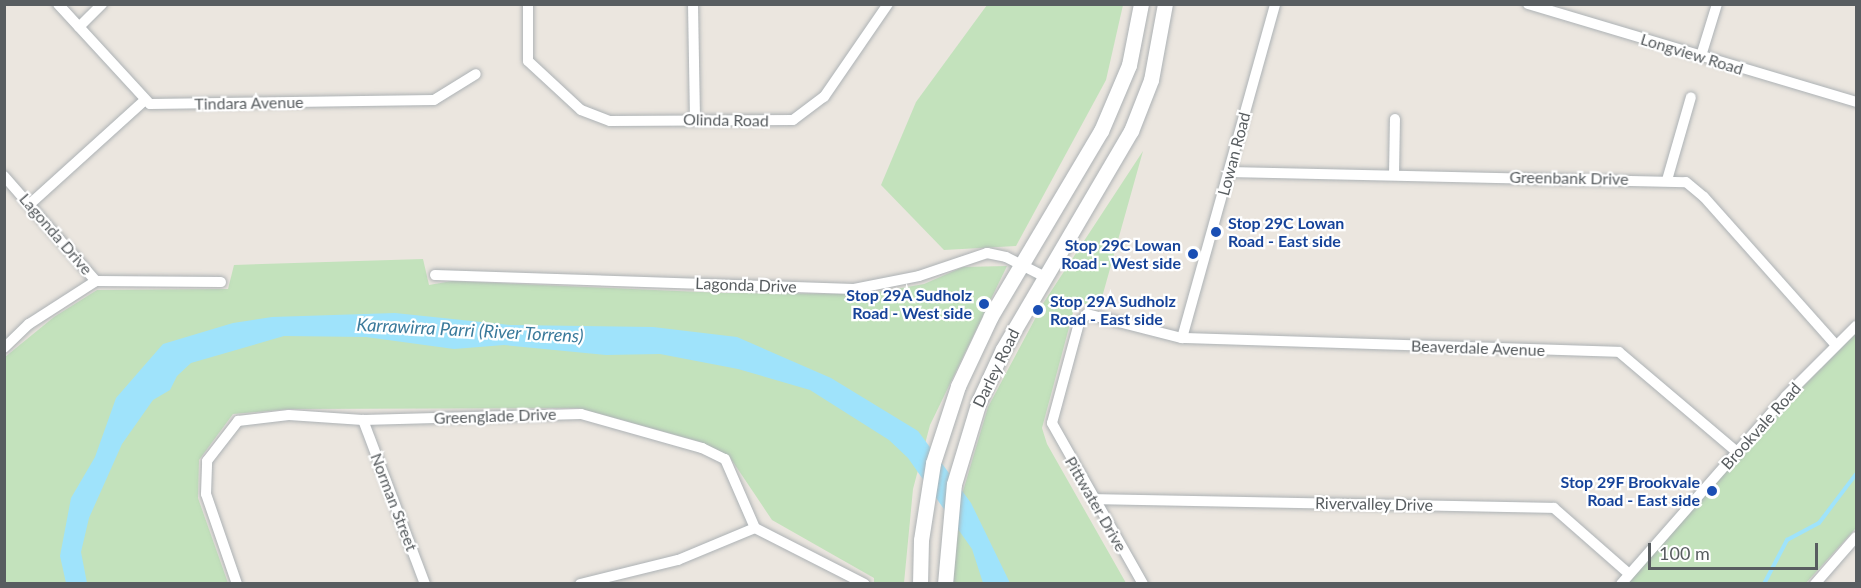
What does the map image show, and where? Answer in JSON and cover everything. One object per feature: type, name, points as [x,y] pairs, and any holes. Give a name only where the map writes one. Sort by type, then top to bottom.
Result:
[{"type":"main road","name":"Darley Road","points":[[920,584],[921,540],[933,463],[971,355],[1110,113],[1129,65],[1141,4]]},
{"type":"main road","name":"Darley Road","points":[[945,584],[952,497],[963,447],[996,362],[1131,131],[1151,80],[1166,4]]},
{"type":"street","points":[[30,204],[145,100],[58,4]]},
{"type":"street","points":[[79,27],[102,4]]},
{"type":"street","name":"Olinda Road","points":[[528,4],[528,61],[581,110],[610,121],[695,118],[793,120],[824,97],[887,5]]},
{"type":"street","points":[[693,4],[695,118]]},
{"type":"street","name":"Lowan Road","points":[[1182,338],[1275,4]]},
{"type":"street","name":"Longview Road","points":[[1528,4],[1857,102]]},
{"type":"street","points":[[1701,57],[1717,4]]},
{"type":"street","name":"Tindara Avenue","points":[[145,100],[150,104],[434,100],[476,74]]},
{"type":"street","points":[[1667,180],[1691,96]]},
{"type":"street","points":[[1394,175],[1395,119]]},
{"type":"street","name":"Greenbank Drive","points":[[1229,172],[1686,182],[1704,197],[1836,345]]},
{"type":"street","name":"Lagonda Drive","points":[[4,176],[96,281],[221,282]]},
{"type":"street","name":"Lagonda Drive","points":[[435,275],[854,289],[919,276],[973,255],[997,254],[1045,278]]},
{"type":"street","points":[[4,348],[29,324],[96,281]]},
{"type":"street","name":"Beaverdale Avenue","points":[[1052,423],[1078,323],[1088,314],[1182,338],[1619,352],[1737,453]]},
{"type":"street","name":"Brookvale Road","points":[[1621,584],[1737,453],[1836,345],[1857,326]]},
{"type":"street","name":"Greenglade Drive","points":[[237,584],[206,494],[207,460],[238,421],[289,415],[363,420],[580,414],[702,448],[725,459],[755,528]]},
{"type":"street","name":"Norman Street","points":[[363,420],[424,584]]},
{"type":"street","name":"Pittwater Drive","points":[[1052,423],[1143,584]]},
{"type":"street","name":"Rivervalley Drive","points":[[1094,499],[1554,508],[1629,574]]},
{"type":"street","points":[[580,584],[678,560],[755,528],[865,584]]},
{"type":"street","points":[[1815,584],[1857,537]]},
{"type":"green space","points":[[987,5],[1123,5],[1106,80],[1016,246],[944,250],[881,185],[916,102]]},
{"type":"green space","points":[[1143,151],[1099,308],[1082,303],[1074,309],[1042,428],[1047,444],[1126,583],[953,584],[961,498],[988,407],[1044,302]]},
{"type":"green space","points":[[423,259],[429,285],[452,281],[723,293],[867,294],[924,284],[963,267],[1007,266],[930,425],[913,489],[904,583],[874,583],[874,578],[772,520],[729,456],[701,442],[579,408],[290,409],[233,414],[199,460],[198,498],[228,583],[5,584],[5,357],[54,317],[97,290],[228,289],[234,265]]},
{"type":"green space","points":[[1856,333],[1856,528],[1806,583],[1620,584],[1738,453]]},
{"type":"water","name":"Karrawirra Parri (River Torrens)","points":[[395,313],[511,325],[653,327],[737,337],[831,378],[918,431],[971,503],[1010,583],[983,583],[972,549],[908,458],[889,440],[810,390],[738,369],[660,354],[606,355],[504,345],[454,349],[366,337],[284,336],[191,363],[177,376],[170,390],[153,400],[122,444],[89,518],[81,552],[87,583],[66,583],[60,556],[71,498],[95,457],[116,398],[163,344],[233,323],[272,317]]},
{"type":"waterway","points":[[1764,584],[1787,540],[1819,523],[1856,474]]},
{"type":"place","name":"Stop 29C Lowan Road - East side","points":[[1216,232]]},
{"type":"place","name":"Stop 29C Lowan Road - West side","points":[[1193,254]]},
{"type":"place","name":"Stop 29A Sudholz Road - West side","points":[[984,304]]},
{"type":"place","name":"Stop 29A Sudholz Road - East side","points":[[1038,310]]},
{"type":"place","name":"Stop 29F Brookvale Road - East side","points":[[1712,491]]}]
